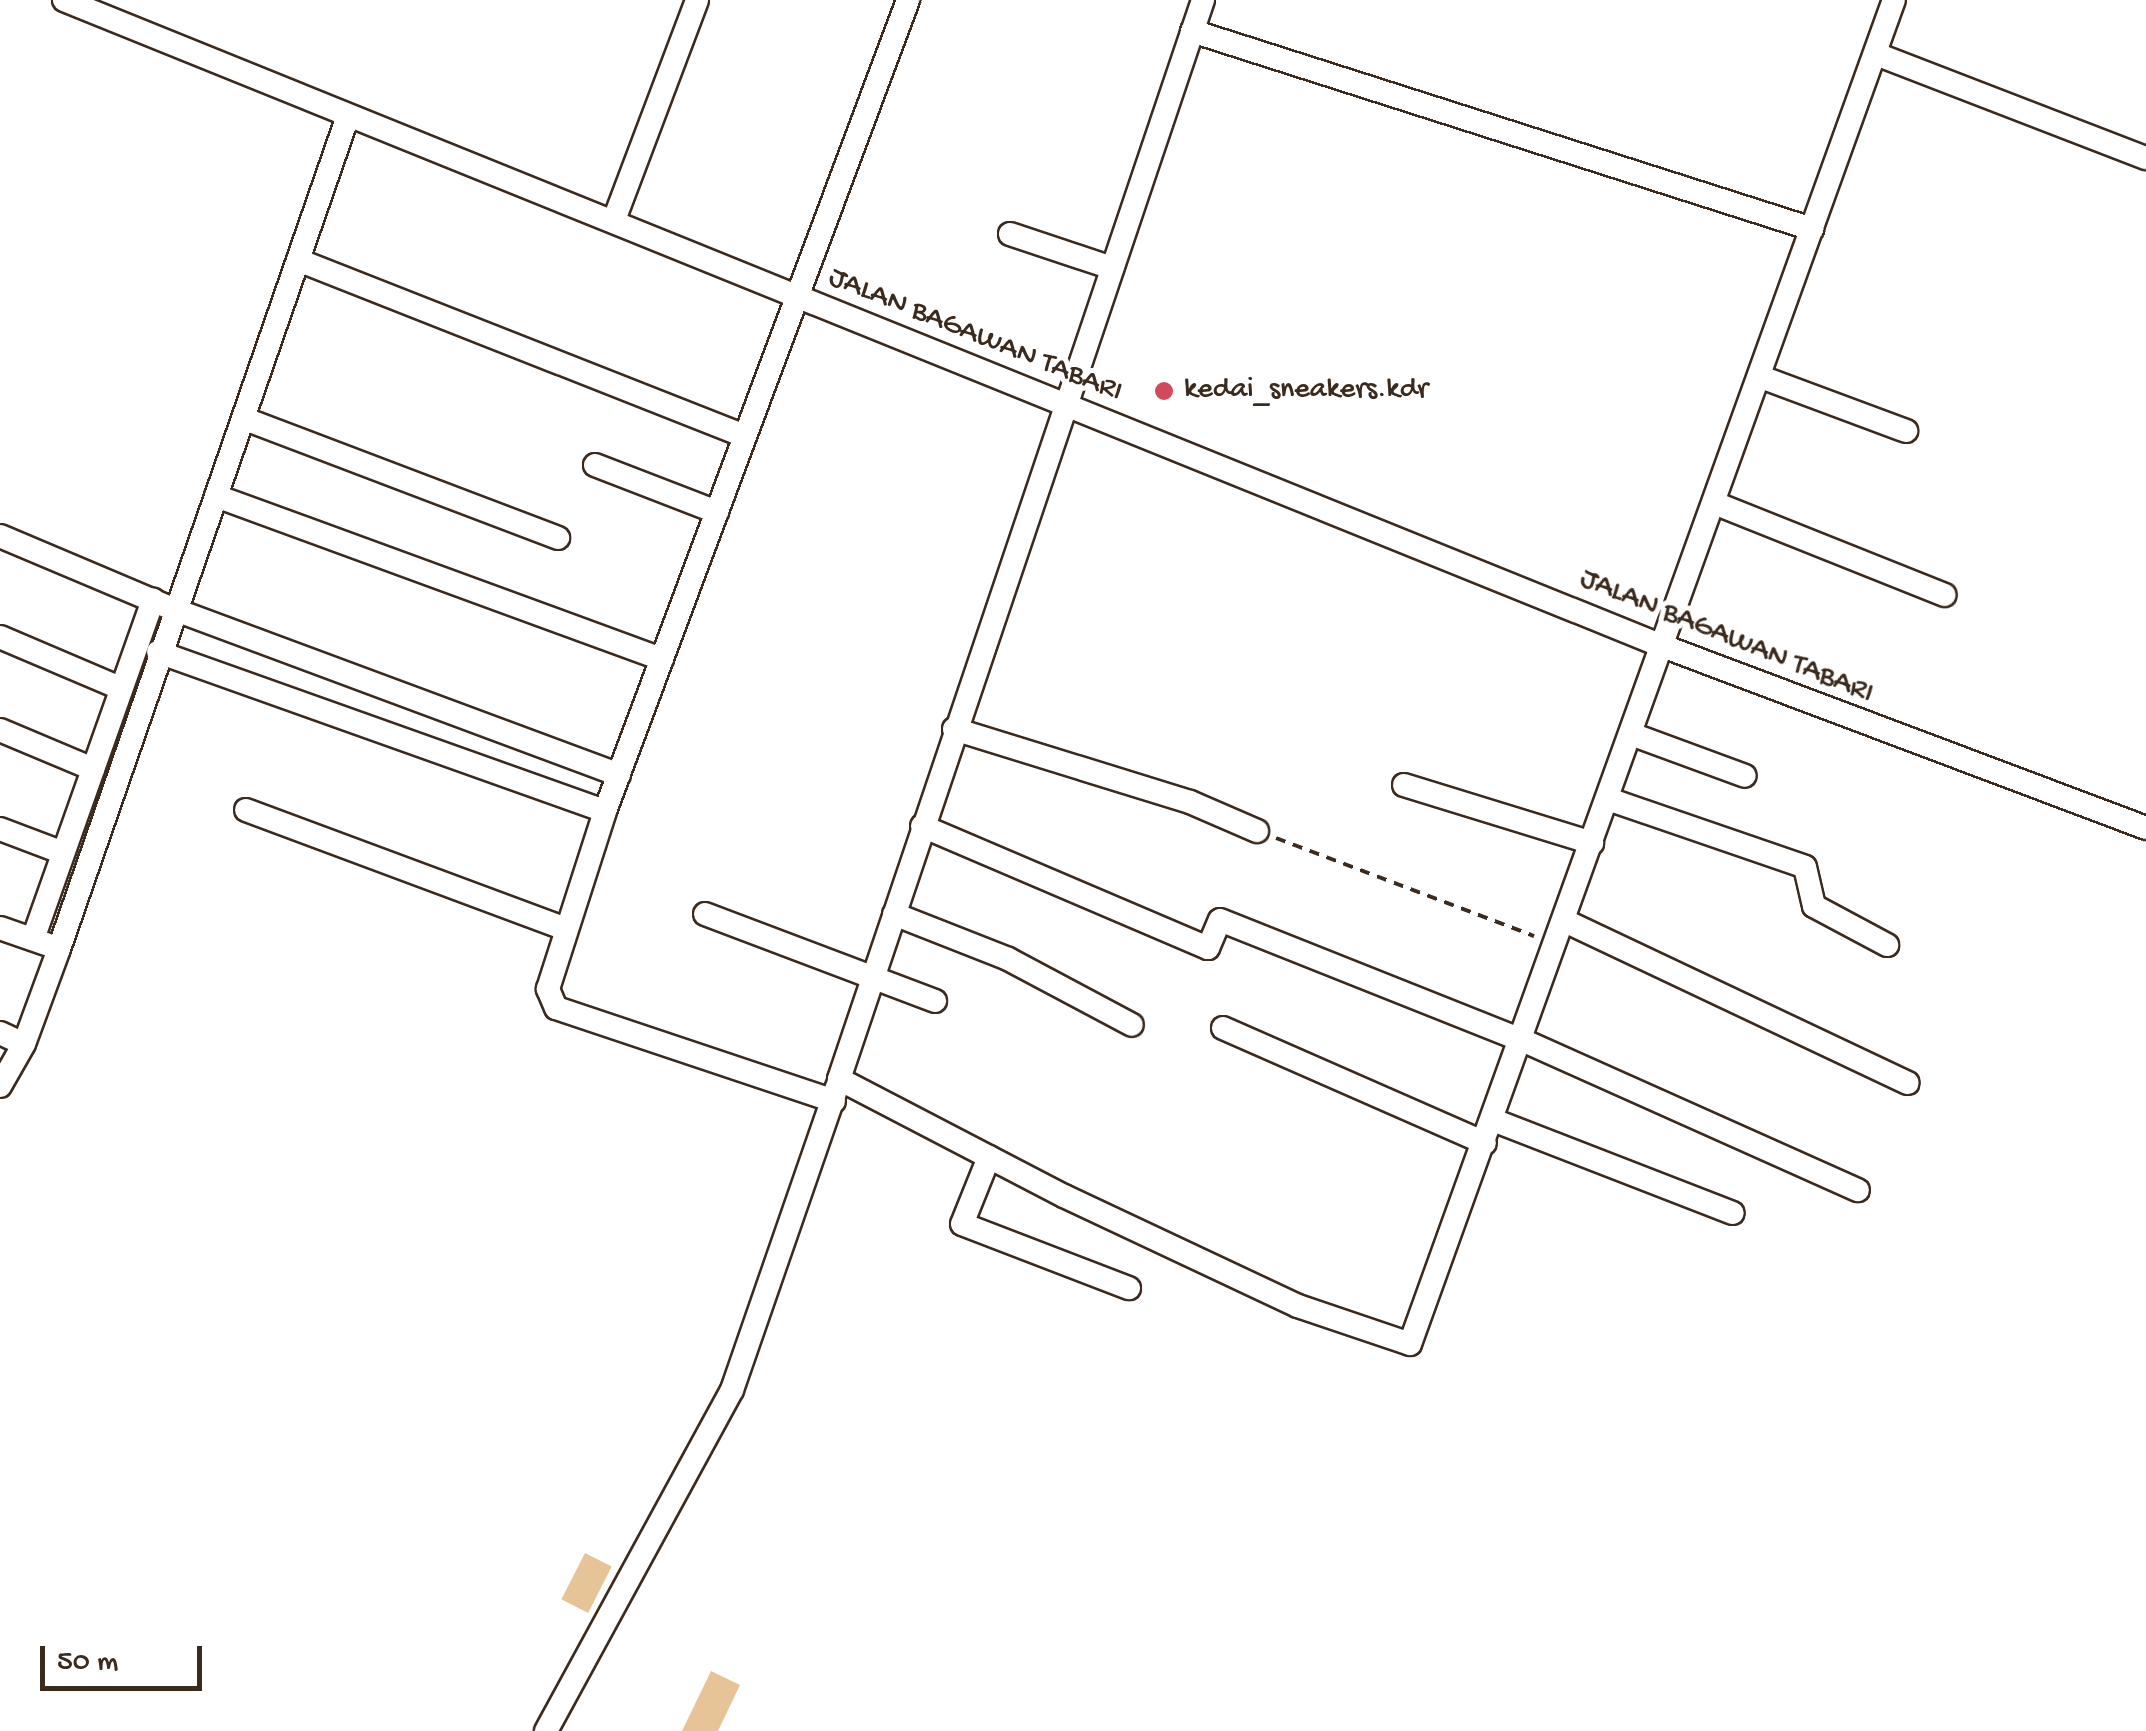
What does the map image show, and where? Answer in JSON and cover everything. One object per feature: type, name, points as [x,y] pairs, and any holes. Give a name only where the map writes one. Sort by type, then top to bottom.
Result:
[{"type":"street","name":"JALAN BAGAWAN TABARI","points":[[64,0],[1665,647],[2146,828]]},
{"type":"street","points":[[614,220],[697,0]]},
{"type":"street","points":[[908,0],[562,928],[548,989],[556,1008],[836,1090],[989,1157],[1298,1306],[1410,1344],[1718,504],[1894,0]]},
{"type":"street","points":[[546,1731],[732,1390],[1203,0]]},
{"type":"street","points":[[1192,31],[1812,229]]},
{"type":"street","points":[[1876,54],[2146,158]]},
{"type":"street","points":[[33,940],[120,688],[216,496],[348,116]]},
{"type":"street","points":[[1010,234],[1112,268]]},
{"type":"street","points":[[298,260],[745,436]]},
{"type":"street","points":[[1761,377],[1906,430]]},
{"type":"street","points":[[245,419],[558,538]]},
{"type":"street","points":[[594,466],[717,512]]},
{"type":"street","points":[[216,496],[662,659]]},
{"type":"street","points":[[1718,504],[1944,595]]},
{"type":"street","points":[[0,536],[163,604],[619,775]]},
{"type":"street","points":[[0,1086],[24,1044],[59,949],[158,652],[163,604]]},
{"type":"street","points":[[0,637],[120,688]]},
{"type":"street","points":[[158,652],[605,811]]},
{"type":"street","points":[[954,729],[1190,802],[1257,831]]},
{"type":"street","points":[[0,730],[93,769]]},
{"type":"street","points":[[1631,734],[1745,776]]},
{"type":"street","points":[[1404,784],[1592,843]]},
{"type":"street","points":[[1608,799],[1805,867],[1814,906],[1887,945]]},
{"type":"street","points":[[246,810],[562,928]]},
{"type":"street","points":[[922,826],[1208,948],[1220,920],[1522,1040],[1858,1190]]},
{"type":"street","points":[[0,829],[62,852]]},
{"type":"street","points":[[706,914],[874,973],[935,1000]]},
{"type":"street","points":[[894,914],[1008,958],[1132,1025]]},
{"type":"street","points":[[1565,921],[1908,1082]]},
{"type":"street","points":[[0,928],[59,949]]},
{"type":"street","points":[[1223,1028],[1489,1132],[1733,1213]]},
{"type":"street","points":[[0,1033],[24,1044]]},
{"type":"street","points":[[989,1157],[962,1224],[1129,1288]]},
{"type":"path","points":[[1257,831],[1557,944]]},
{"type":"building","points":[[585,1553],[612,1567],[588,1613],[561,1599]]},
{"type":"building","points":[[711,1671],[740,1685],[718,1731],[682,1731]]},
{"type":"place","name":"kedai_sneakers.kdr","points":[[1164,391]]}]
